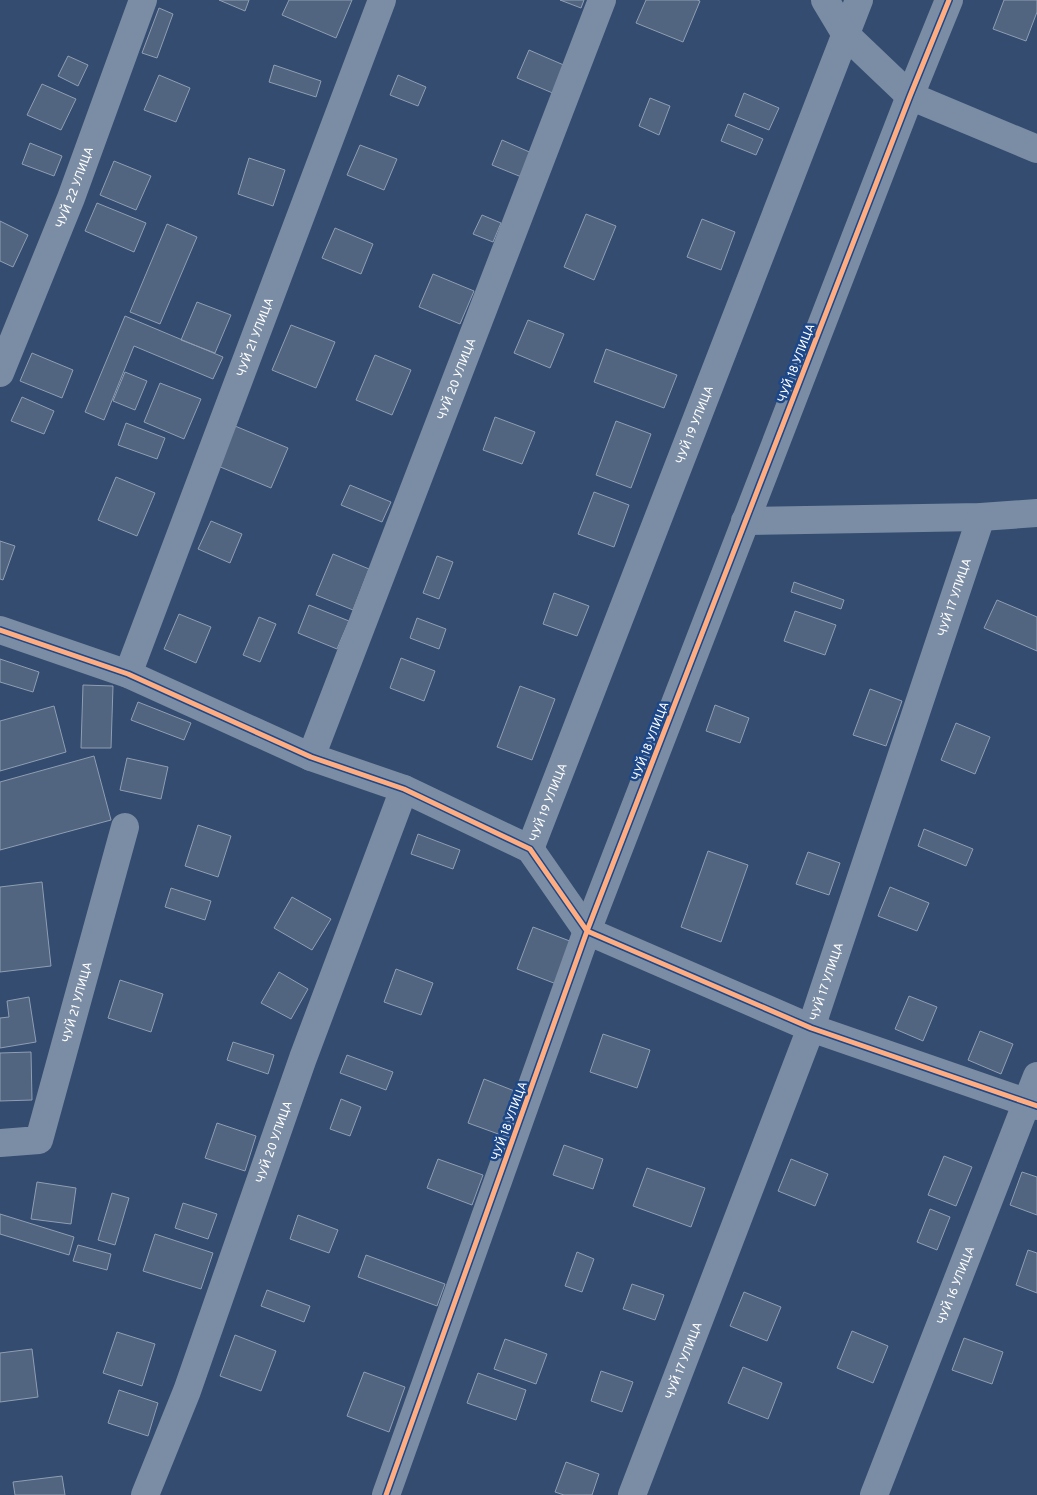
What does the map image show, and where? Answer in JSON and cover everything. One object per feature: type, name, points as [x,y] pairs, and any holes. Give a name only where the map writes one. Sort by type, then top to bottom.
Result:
[{"type":"street","name":"ЧУЙ 22 УЛИЦА","points":[[0,373],[71,198],[144,0]]},
{"type":"street","name":"ЧУЙ 21 УЛИЦА","points":[[128,674],[382,0]]},
{"type":"street","name":"ЧУЙ 20 УЛИЦА","points":[[311,757],[602,0]]},
{"type":"street","points":[[825,0],[846,35],[910,96],[1037,149]]},
{"type":"street","name":"ЧУЙ 19 УЛИЦА","points":[[530,849],[859,0]]},
{"type":"street","name":"ЧУЙ 18 УЛИЦА","points":[[386,1495],[587,931],[948,0]]},
{"type":"street","points":[[745,521],[981,517],[1037,513]]},
{"type":"street","name":"ЧУЙ 17 УЛИЦА","points":[[632,1495],[811,1028],[981,517]]},
{"type":"street","points":[[0,630],[128,674],[311,757],[404,789],[530,849],[587,931],[811,1028],[1032,1104]]},
{"type":"street","name":"ЧУЙ 20 УЛИЦА","points":[[145,1495],[187,1391],[303,1058],[404,789]]},
{"type":"street","name":"ЧУЙ 21 УЛИЦА","points":[[0,1143],[39,1140],[125,827]]},
{"type":"street","name":"ЧУЙ 16 УЛИЦА","points":[[874,1495],[1032,1104],[1037,1076]]},
{"type":"building","points":[[219,0],[249,0],[245,11]]},
{"type":"building","points":[[289,0],[352,0],[336,38],[282,15]]},
{"type":"building","points":[[560,0],[584,0],[581,8]]},
{"type":"building","points":[[646,0],[700,1],[683,42],[636,23]]},
{"type":"building","points":[[1004,0],[1037,0],[1037,12],[1026,41],[993,29]]},
{"type":"building","points":[[159,8],[173,14],[157,58],[142,53]]},
{"type":"building","points":[[529,50],[566,66],[555,94],[517,78]]},
{"type":"building","points":[[68,56],[88,65],[78,86],[58,76]]},
{"type":"building","points":[[274,65],[321,81],[316,97],[269,82]]},
{"type":"building","points":[[159,75],[190,88],[176,122],[144,110]]},
{"type":"building","points":[[398,75],[426,87],[418,106],[390,95]]},
{"type":"building","points":[[42,84],[76,99],[61,130],[27,115]]},
{"type":"building","points":[[744,93],[779,108],[769,130],[735,116]]},
{"type":"building","points":[[650,98],[670,106],[659,135],[639,126]]},
{"type":"building","points":[[728,124],[763,139],[756,155],[721,141]]},
{"type":"building","points":[[502,140],[534,154],[524,178],[492,165]]},
{"type":"building","points":[[30,143],[62,156],[54,176],[22,164]]},
{"type":"building","points":[[360,145],[397,159],[384,190],[347,175]]},
{"type":"building","points":[[249,158],[285,170],[273,206],[238,194]]},
{"type":"building","points":[[114,161],[151,176],[136,210],[100,195]]},
{"type":"building","points":[[97,203],[146,223],[134,252],[85,231]]},
{"type":"building","points":[[586,214],[616,226],[594,280],[564,267]]},
{"type":"building","points":[[482,215],[501,223],[493,242],[473,234]]},
{"type":"building","points":[[702,219],[735,232],[721,270],[687,257]]},
{"type":"building","points":[[0,221],[28,235],[13,267],[0,261]]},
{"type":"building","points":[[167,224],[197,237],[160,324],[130,312]]},
{"type":"building","points":[[335,228],[373,244],[361,274],[322,258]]},
{"type":"building","points":[[433,274],[474,291],[460,324],[419,307]]},
{"type":"building","points":[[197,302],[231,315],[215,353],[181,340]]},
{"type":"building","points":[[125,316],[223,357],[213,379],[134,346],[104,420],[85,412]]},
{"type":"building","points":[[528,320],[564,334],[550,368],[514,353]]},
{"type":"building","points":[[291,325],[335,342],[316,388],[272,370]]},
{"type":"building","points":[[606,349],[677,375],[664,408],[594,382]]},
{"type":"building","points":[[32,353],[73,370],[62,398],[20,381]]},
{"type":"building","points":[[375,355],[411,370],[392,415],[356,400]]},
{"type":"building","points":[[125,372],[147,381],[135,410],[113,401]]},
{"type":"building","points":[[160,383],[201,399],[184,439],[144,422]]},
{"type":"building","points":[[22,397],[54,411],[44,434],[11,421]]},
{"type":"building","points":[[495,417],[535,432],[522,464],[483,450]]},
{"type":"building","points":[[616,421],[651,434],[631,488],[596,475]]},
{"type":"building","points":[[126,423],[165,438],[157,459],[118,445]]},
{"type":"building","points":[[235,426],[288,448],[271,488],[218,466]]},
{"type":"building","points":[[116,477],[155,493],[137,536],[98,520]]},
{"type":"building","points":[[350,485],[391,502],[382,522],[341,505]]},
{"type":"building","points":[[594,492],[629,505],[614,547],[578,534]]},
{"type":"building","points":[[211,521],[242,534],[230,563],[198,549]]},
{"type":"building","points":[[0,541],[15,546],[3,580],[0,579]]},
{"type":"building","points":[[333,554],[369,569],[353,610],[316,595]]},
{"type":"building","points":[[437,556],[453,562],[439,599],[423,593]]},
{"type":"building","points":[[794,582],[844,600],[841,609],[791,592]]},
{"type":"building","points":[[554,593],[589,606],[577,636],[543,624]]},
{"type":"building","points":[[997,600],[1037,617],[1037,651],[984,628]]},
{"type":"building","points":[[309,605],[349,621],[337,649],[298,633]]},
{"type":"building","points":[[795,611],[836,625],[825,655],[784,641]]},
{"type":"building","points":[[179,614],[211,627],[196,663],[164,649]]},
{"type":"building","points":[[259,617],[276,624],[260,662],[243,655]]},
{"type":"building","points":[[417,618],[446,629],[439,649],[410,638]]},
{"type":"building","points":[[401,658],[435,671],[424,701],[390,688]]},
{"type":"building","points":[[0,659],[39,672],[33,692],[0,682]]},
{"type":"building","points":[[83,685],[113,686],[111,748],[81,748]]},
{"type":"building","points":[[520,686],[555,699],[532,760],[497,747]]},
{"type":"building","points":[[870,689],[902,701],[886,746],[853,735]]},
{"type":"building","points":[[138,702],[191,723],[184,740],[131,720]]},
{"type":"building","points":[[715,705],[749,718],[740,743],[706,731]]},
{"type":"building","points":[[54,706],[66,752],[0,771],[0,721]]},
{"type":"building","points":[[956,723],[990,737],[975,774],[941,760]]},
{"type":"building","points":[[94,756],[111,820],[0,850],[0,782]]},
{"type":"building","points":[[127,758],[168,767],[161,799],[120,790]]},
{"type":"building","points":[[198,825],[231,836],[218,877],[185,866]]},
{"type":"building","points":[[924,829],[973,849],[966,866],[918,846]]},
{"type":"building","points":[[418,834],[460,850],[453,869],[411,854]]},
{"type":"building","points":[[708,851],[748,865],[721,942],[681,927]]},
{"type":"building","points":[[808,852],[840,863],[829,895],[796,884]]},
{"type":"building","points":[[42,882],[51,966],[0,972],[0,887]]},
{"type":"building","points":[[890,887],[929,903],[917,931],[878,916]]},
{"type":"building","points":[[171,888],[211,901],[205,920],[165,907]]},
{"type":"building","points":[[292,897],[331,919],[312,950],[274,928]]},
{"type":"building","points":[[533,927],[575,943],[559,985],[517,969]]},
{"type":"building","points":[[396,969],[433,983],[421,1015],[384,1002]]},
{"type":"building","points":[[279,972],[308,989],[291,1019],[261,1003]]},
{"type":"building","points":[[120,980],[163,994],[151,1032],[108,1018]]},
{"type":"building","points":[[909,996],[937,1007],[923,1041],[895,1029]]},
{"type":"building","points":[[29,997],[36,1042],[0,1048],[0,1018],[9,1017],[7,1001]]},
{"type":"building","points":[[980,1031],[1013,1044],[1001,1074],[968,1060]]},
{"type":"building","points":[[603,1034],[650,1050],[637,1088],[590,1072]]},
{"type":"building","points":[[233,1042],[274,1055],[268,1074],[227,1060]]},
{"type":"building","points":[[31,1052],[32,1100],[0,1101],[0,1053]]},
{"type":"building","points":[[347,1055],[393,1072],[386,1090],[340,1073]]},
{"type":"building","points":[[484,1079],[517,1092],[501,1135],[468,1123]]},
{"type":"building","points":[[341,1099],[361,1107],[350,1136],[330,1129]]},
{"type":"building","points":[[217,1123],[256,1136],[245,1171],[205,1158]]},
{"type":"building","points":[[564,1145],[603,1159],[593,1189],[553,1175]]},
{"type":"building","points":[[944,1156],[972,1167],[956,1206],[928,1195]]},
{"type":"building","points":[[438,1159],[483,1175],[472,1205],[427,1188]]},
{"type":"building","points":[[791,1159],[828,1174],[815,1206],[778,1191]]},
{"type":"building","points":[[647,1168],[705,1188],[691,1227],[633,1206]]},
{"type":"building","points":[[1022,1172],[1037,1177],[1037,1215],[1010,1205]]},
{"type":"building","points":[[37,1182],[76,1188],[71,1224],[31,1219]]},
{"type":"building","points":[[112,1193],[129,1198],[115,1245],[98,1240]]},
{"type":"building","points":[[183,1203],[217,1214],[208,1239],[175,1228]]},
{"type":"building","points":[[930,1209],[950,1217],[937,1250],[917,1242]]},
{"type":"building","points":[[0,1214],[74,1237],[69,1255],[0,1234]]},
{"type":"building","points":[[298,1215],[338,1230],[329,1253],[290,1239]]},
{"type":"building","points":[[155,1234],[213,1253],[201,1289],[143,1271]]},
{"type":"building","points":[[78,1245],[111,1254],[107,1270],[73,1261]]},
{"type":"building","points":[[1028,1250],[1037,1253],[1037,1293],[1016,1285]]},
{"type":"building","points":[[577,1252],[594,1259],[582,1292],[565,1286]]},
{"type":"building","points":[[366,1255],[445,1284],[437,1306],[358,1277]]},
{"type":"building","points":[[632,1284],[664,1295],[655,1320],[623,1309]]},
{"type":"building","points":[[267,1290],[310,1306],[304,1322],[261,1306]]},
{"type":"building","points":[[744,1292],[781,1307],[767,1341],[730,1326]]},
{"type":"building","points":[[852,1331],[888,1346],[873,1383],[837,1368]]},
{"type":"building","points":[[117,1332],[155,1344],[142,1386],[103,1373]]},
{"type":"building","points":[[235,1335],[276,1351],[261,1391],[220,1376]]},
{"type":"building","points":[[964,1338],[1003,1352],[992,1384],[952,1370]]},
{"type":"building","points":[[505,1339],[547,1354],[536,1384],[494,1369]]},
{"type":"building","points":[[32,1349],[38,1397],[0,1402],[0,1353]]},
{"type":"building","points":[[743,1367],[782,1383],[768,1419],[728,1403]]},
{"type":"building","points":[[601,1371],[633,1382],[622,1412],[591,1401]]},
{"type":"building","points":[[364,1372],[405,1387],[389,1432],[347,1416]]},
{"type":"building","points":[[478,1373],[526,1390],[516,1420],[467,1403]]},
{"type":"building","points":[[119,1390],[158,1403],[148,1436],[108,1423]]},
{"type":"building","points":[[566,1462],[599,1474],[592,1495],[564,1495],[555,1492]]},
{"type":"building","points":[[62,1476],[65,1495],[15,1495],[13,1482]]},
{"type":"cycle path","points":[[386,1495],[587,931],[910,96],[949,0]]},
{"type":"cycle path","points":[[0,630],[128,674],[311,757],[404,789],[530,849],[587,931],[811,1028],[1037,1106]]}]
